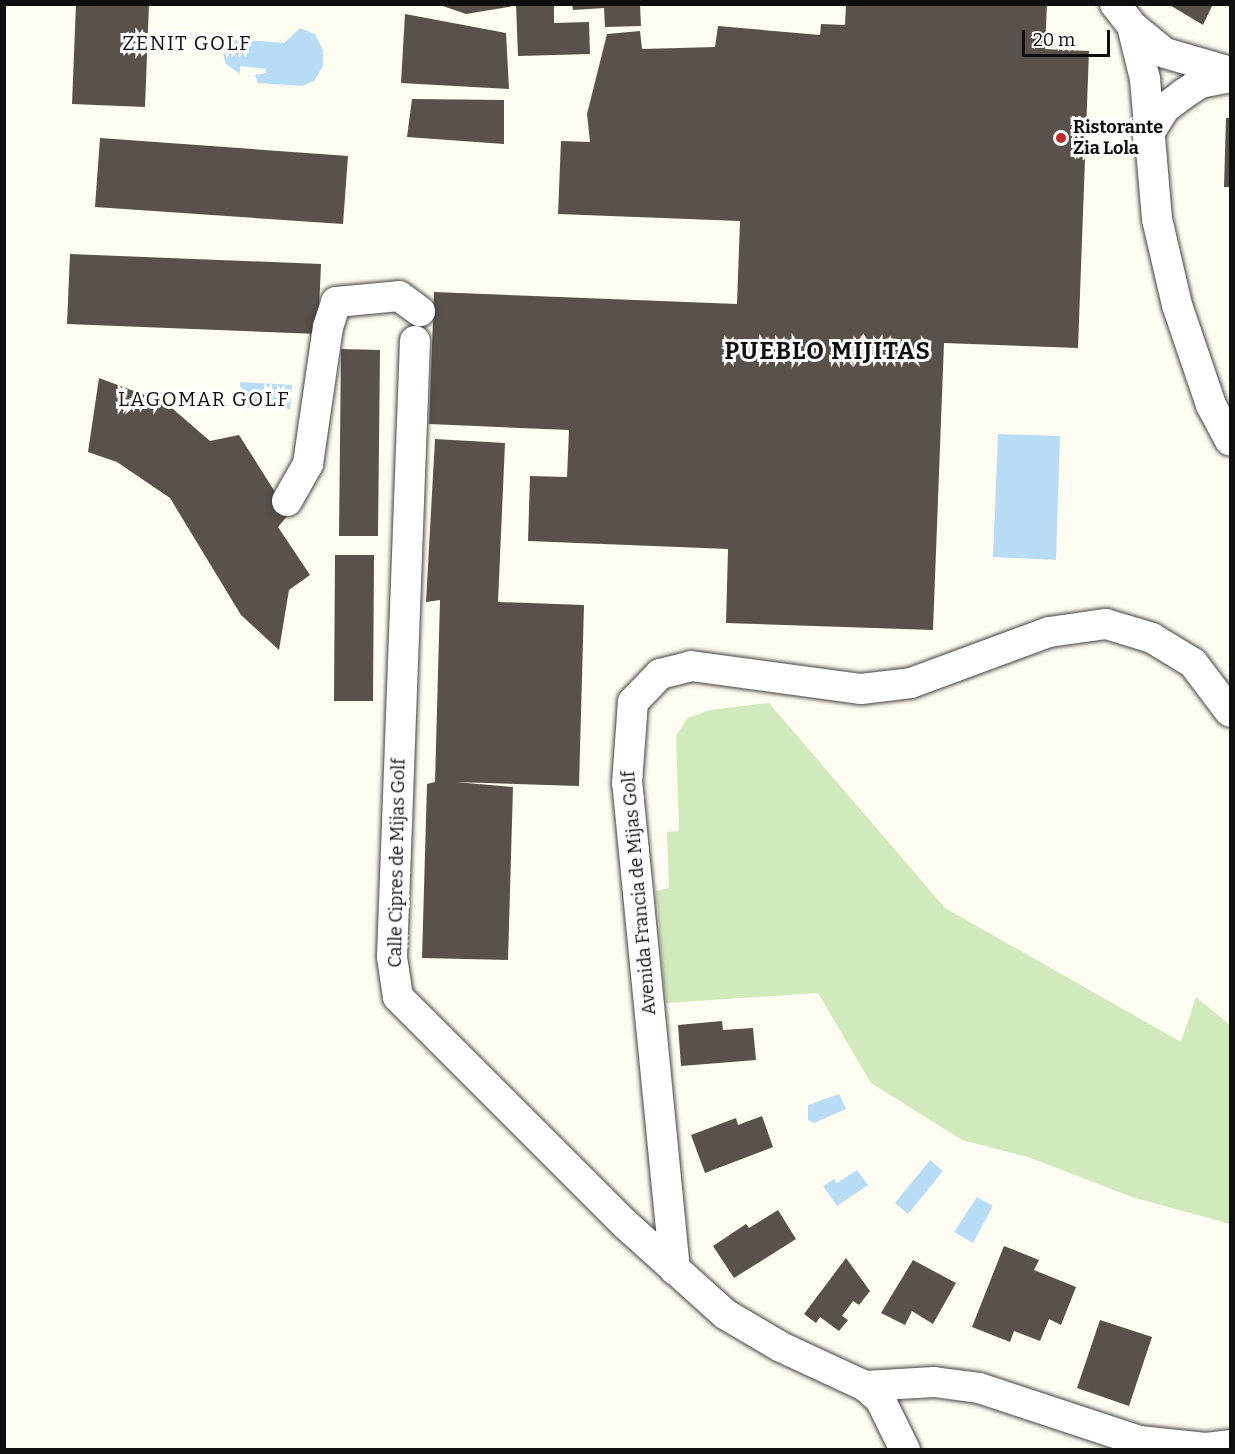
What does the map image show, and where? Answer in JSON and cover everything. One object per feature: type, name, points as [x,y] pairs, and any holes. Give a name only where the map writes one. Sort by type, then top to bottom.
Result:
[{"type":"street","points":[[1124,15],[1165,53],[1230,72]]},
{"type":"street","points":[[1124,15],[1145,79],[1157,219],[1177,305],[1211,405],[1230,441]]},
{"type":"street","points":[[1148,135],[1165,108],[1182,95],[1200,83],[1230,78]]},
{"type":"street","points":[[287,501],[308,464],[328,327],[336,302],[399,296],[420,311]]},
{"type":"street","name":"Calle Cipres de Mijas Golf","points":[[415,341],[392,957],[398,997],[675,1270],[725,1314],[781,1347],[865,1386]]},
{"type":"street","name":"Avenida Francia de Mijas Golf","points":[[675,1270],[627,783],[633,702],[660,674],[691,666],[861,689],[910,683],[1049,632],[1106,624],[1152,638],[1193,663],[1230,712]]},
{"type":"street","points":[[865,1386],[934,1382],[979,1388],[1141,1445],[1206,1448],[1230,1445]]},
{"type":"street","points":[[865,1386],[880,1399],[905,1449]]},
{"type":"green space","points":[[769,703],[945,908],[1181,1042],[1196,997],[1230,1025],[1230,1224],[1132,1197],[1028,1157],[962,1140],[871,1083],[818,993],[666,1003],[656,891],[669,888],[667,832],[679,831],[676,736],[687,718],[710,710]]},
{"type":"water","points":[[300,28],[315,34],[323,50],[323,66],[314,81],[302,86],[258,83],[255,75],[266,73],[266,69],[240,66],[240,74],[226,64],[223,54],[229,53],[235,39],[284,43]]},
{"type":"water","points":[[240,382],[292,385],[290,409],[239,407]]},
{"type":"water","points":[[998,434],[1060,436],[1056,560],[993,557]]},
{"type":"water","points":[[839,1094],[846,1109],[814,1123],[808,1120],[808,1105]]},
{"type":"water","points":[[930,1160],[943,1171],[908,1214],[895,1203]]},
{"type":"water","points":[[857,1170],[868,1185],[837,1206],[823,1186],[834,1179],[837,1183]]},
{"type":"water","points":[[977,1197],[993,1206],[973,1243],[954,1232]]},
{"type":"building","points":[[76,4],[149,4],[145,107],[72,104]]},
{"type":"building","points":[[437,4],[514,4],[514,6],[466,14]]},
{"type":"building","points":[[516,4],[554,4],[554,23],[589,22],[590,54],[518,56]]},
{"type":"building","points":[[572,4],[640,4],[641,26],[605,27],[604,8],[573,10]]},
{"type":"building","points":[[846,4],[1047,4],[1045,49],[1089,51],[1078,348],[944,343],[933,630],[726,623],[728,549],[528,541],[530,476],[567,477],[569,430],[429,424],[434,292],[737,304],[740,221],[558,214],[561,141],[590,142],[587,114],[607,34],[640,31],[642,49],[715,47],[718,26],[820,35],[821,24],[845,25]]},
{"type":"building","points":[[1168,4],[1213,4],[1203,25]]},
{"type":"building","points":[[405,14],[506,33],[509,89],[401,83]]},
{"type":"building","points":[[412,99],[504,100],[504,144],[407,137]]},
{"type":"building","points":[[1226,118],[1230,118],[1230,187],[1224,187]]},
{"type":"building","points":[[100,138],[348,156],[343,224],[95,207]]},
{"type":"building","points":[[70,254],[321,264],[318,334],[67,324]]},
{"type":"building","points":[[341,349],[380,350],[378,536],[339,536]]},
{"type":"building","points":[[99,378],[166,403],[210,441],[239,435],[289,514],[278,527],[310,575],[289,590],[279,650],[241,615],[170,498],[117,462],[88,452]]},
{"type":"building","points":[[435,439],[505,443],[498,602],[584,605],[579,786],[455,782],[513,787],[508,960],[422,958],[427,784],[435,782],[440,600],[426,602]]},
{"type":"building","points":[[335,555],[374,555],[373,701],[334,701]]},
{"type":"building","points":[[722,1021],[723,1030],[753,1028],[756,1060],[681,1066],[678,1025]]},
{"type":"building","points":[[762,1116],[773,1147],[705,1173],[691,1135],[736,1118],[738,1125]]},
{"type":"building","points":[[778,1210],[796,1239],[734,1278],[713,1246],[746,1224],[749,1228]]},
{"type":"building","points":[[1004,1246],[1039,1260],[1034,1270],[1076,1287],[1061,1325],[1049,1319],[1040,1341],[1014,1331],[1010,1342],[972,1327]]},
{"type":"building","points":[[846,1258],[870,1291],[859,1305],[853,1301],[842,1316],[848,1320],[839,1331],[820,1317],[816,1323],[804,1314]]},
{"type":"building","points":[[913,1260],[956,1283],[933,1324],[912,1311],[905,1325],[881,1313]]},
{"type":"building","points":[[1100,1320],[1152,1337],[1129,1406],[1077,1388]]},
{"type":"place","name":"Ristorante Zia Lola","points":[[1061,138]]},
{"type":"district","name":"ZENIT GOLF","points":[[187,43]]},
{"type":"district","name":"PUEBLO MIJITAS","points":[[828,352]]},
{"type":"district","name":"LAGOMAR GOLF","points":[[204,399]]}]
